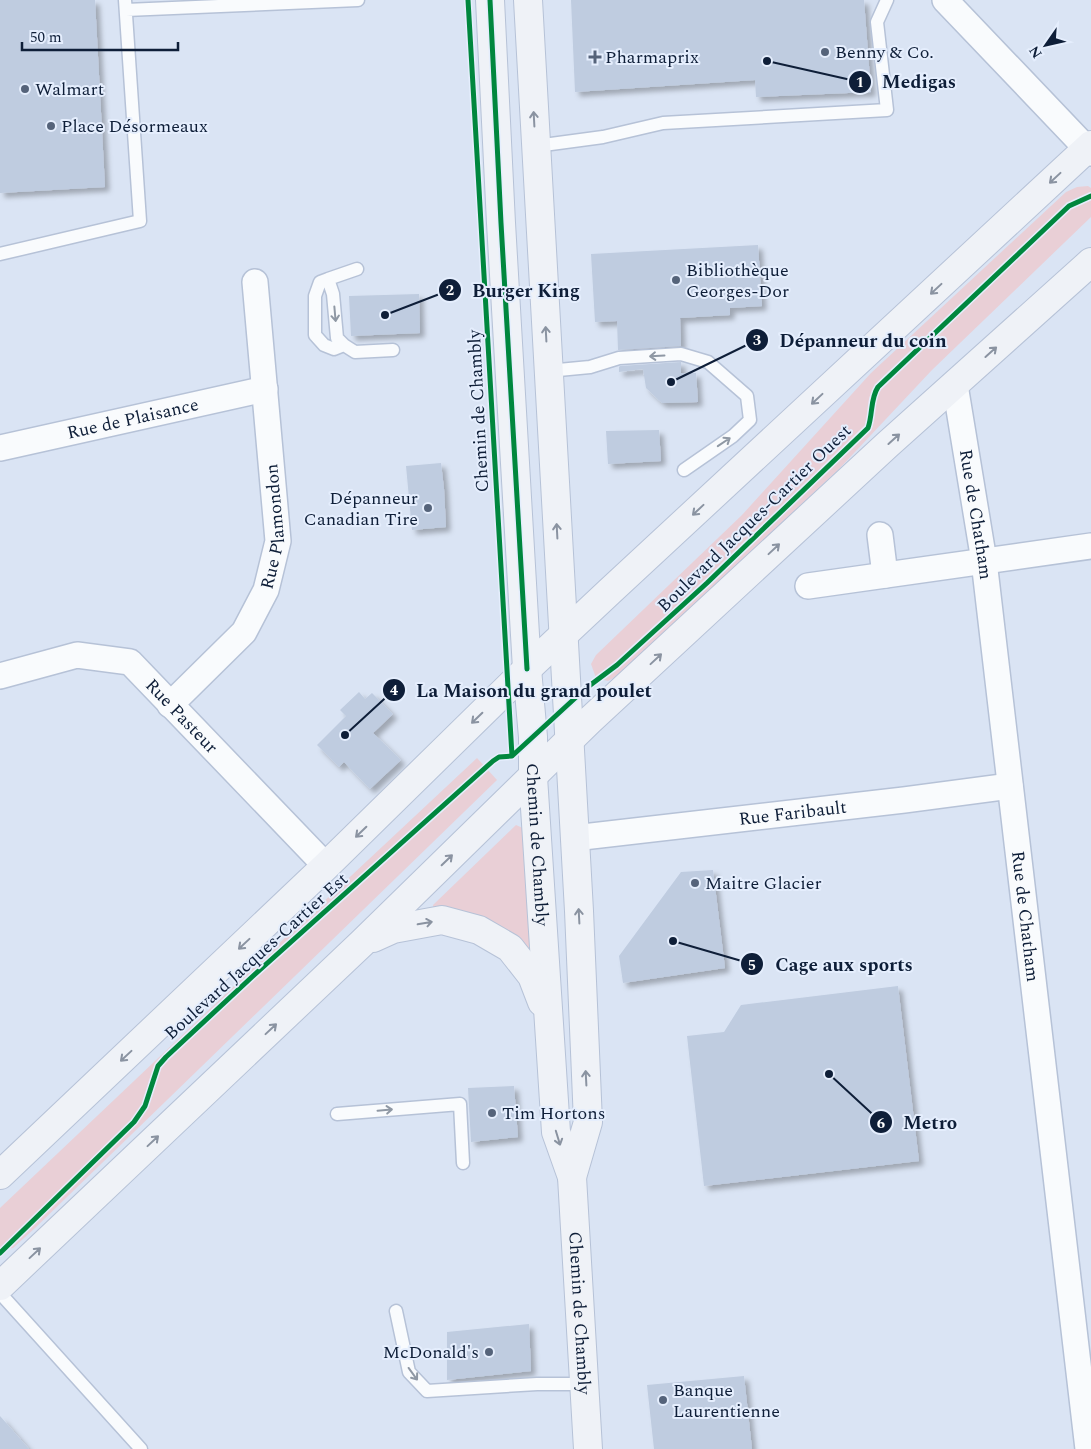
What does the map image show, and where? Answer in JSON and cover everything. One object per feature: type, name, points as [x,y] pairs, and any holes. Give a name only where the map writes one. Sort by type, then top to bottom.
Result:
[{"type":"main road","name":"Chemin de Chambly","points":[[490,0],[527,669],[533,737],[533,777],[556,1132],[572,1177],[588,1449]]},
{"type":"main road","name":"Chemin de Chambly","points":[[528,0],[588,1122],[572,1177]]},
{"type":"main road","points":[[563,636],[1090,149]]},
{"type":"main road","name":"Boulevard Jacques-Cartier Ouest","points":[[569,741],[772,551],[1091,262]]},
{"type":"main road","points":[[560,580],[578,593],[609,592]]},
{"type":"main road","name":"Boulevard Jacques-Cartier Est","points":[[0,1175],[326,866],[563,636]]},
{"type":"main road","points":[[0,1286],[362,943],[569,741]]},
{"type":"main road","points":[[362,943],[394,929],[442,920],[479,930],[510,948],[531,974],[549,1020]]},
{"type":"street","points":[[945,0],[1090,149]]},
{"type":"street","name":"Rue Plamondon","points":[[170,705],[244,632],[266,590],[278,541],[255,282]]},
{"type":"street","name":"Rue de Chatham","points":[[955,385],[984,561],[1088,1449]]},
{"type":"street","name":"Rue de Plaisance","points":[[0,448],[265,389]]},
{"type":"street","points":[[880,535],[885,575]]},
{"type":"street","points":[[808,586],[1091,546]]},
{"type":"street","name":"Rue Pasteur","points":[[0,676],[77,655],[130,662],[326,866]]},
{"type":"street","name":"Rue Faribault","points":[[574,838],[1010,786]]},
{"type":"lane","points":[[0,254],[140,221],[125,5],[358,0]]},
{"type":"lane","points":[[536,146],[603,137],[663,122],[887,110],[877,22],[887,0]]},
{"type":"lane","points":[[344,345],[334,349],[324,345],[315,335],[315,296],[320,282],[357,269]]},
{"type":"lane","points":[[328,279],[333,294],[337,338],[354,352],[394,350]]},
{"type":"lane","points":[[548,371],[590,367],[619,358],[681,354],[708,362],[747,396],[750,420],[733,436],[684,470]]},
{"type":"lane","points":[[337,1114],[460,1104],[463,1163]]},
{"type":"lane","points":[[0,1293],[141,1449]]},
{"type":"lane","points":[[396,1311],[409,1372],[427,1391],[538,1384],[584,1384]]},
{"type":"shaded area","points":[[1088,186],[1091,188],[1091,217],[932,370],[839,469],[619,675],[608,681],[596,678],[591,664],[596,655],[742,515],[871,373],[1066,192],[1077,187]]},
{"type":"shaded area","points":[[477,758],[497,780],[34,1229],[13,1248],[0,1250],[0,1208]]},
{"type":"shaded area","points":[[516,825],[525,829],[536,962],[434,913],[433,905]]},
{"type":"building","name":"Place Désormeaux","points":[[0,0],[95,0],[105,187],[0,193]]},
{"type":"building","points":[[571,0],[864,0],[871,92],[756,97],[755,80],[575,92]]},
{"type":"building","name":"Bibliothèque Georges-Dor","points":[[758,245],[762,306],[730,308],[730,315],[680,318],[681,346],[618,350],[617,321],[595,322],[591,254]]},
{"type":"building","points":[[419,294],[420,333],[351,336],[349,296]]},
{"type":"building","points":[[681,362],[681,373],[696,373],[698,402],[662,403],[646,388],[643,369],[619,372],[620,366]]},
{"type":"building","points":[[659,430],[661,461],[608,464],[606,431]]},
{"type":"building","name":"Dépanneur Canadian Tire","points":[[441,463],[446,527],[412,530],[406,466]]},
{"type":"building","points":[[359,692],[365,699],[372,693],[393,714],[373,733],[401,760],[370,789],[344,762],[339,767],[317,745],[346,716],[340,710]]},
{"type":"building","points":[[713,870],[725,968],[623,983],[619,956],[681,872]]},
{"type":"building","points":[[898,986],[919,1161],[704,1186],[687,1036],[724,1032],[741,1005]]},
{"type":"building","points":[[514,1086],[518,1137],[471,1142],[468,1088]]},
{"type":"building","points":[[529,1324],[531,1371],[447,1380],[447,1332]]},
{"type":"building","points":[[744,1376],[752,1449],[654,1449],[647,1385]]},
{"type":"building","points":[[0,1416],[29,1449],[0,1449]]},
{"type":"cycle path","points":[[468,0],[512,756]]},
{"type":"cycle path","points":[[490,0],[527,669]]},
{"type":"cycle path","points":[[0,1253],[134,1122],[145,1106],[158,1066],[166,1057],[253,976],[493,761],[499,757],[512,756],[585,689],[617,665],[707,583],[868,428],[874,396],[878,387],[1069,206],[1091,196]]},
{"type":"place","name":"Benny & Co.","points":[[825,52]]},
{"type":"place","name":"Pharmaprix","points":[[595,57]]},
{"type":"place","name":"Medigas","points":[[767,61]]},
{"type":"place","name":"Walmart","points":[[25,89]]},
{"type":"place","name":"Place Désormeaux","points":[[51,126]]},
{"type":"place","name":"Bibliothèque Georges-Dor","points":[[676,280]]},
{"type":"place","name":"Burger King","points":[[385,315]]},
{"type":"place","name":"Dépanneur du coin","points":[[671,382]]},
{"type":"place","name":"Dépanneur Canadian Tire","points":[[428,508]]},
{"type":"place","name":"La Maison du grand poulet","points":[[345,735]]},
{"type":"place","name":"Maitre Glacier","points":[[695,883]]},
{"type":"place","name":"Cage aux sports","points":[[673,941]]},
{"type":"place","name":"Metro","points":[[829,1074]]},
{"type":"place","name":"Tim Hortons","points":[[492,1113]]},
{"type":"place","name":"McDonald's","points":[[489,1352]]},
{"type":"place","name":"Banque Laurentienne","points":[[663,1400]]}]
